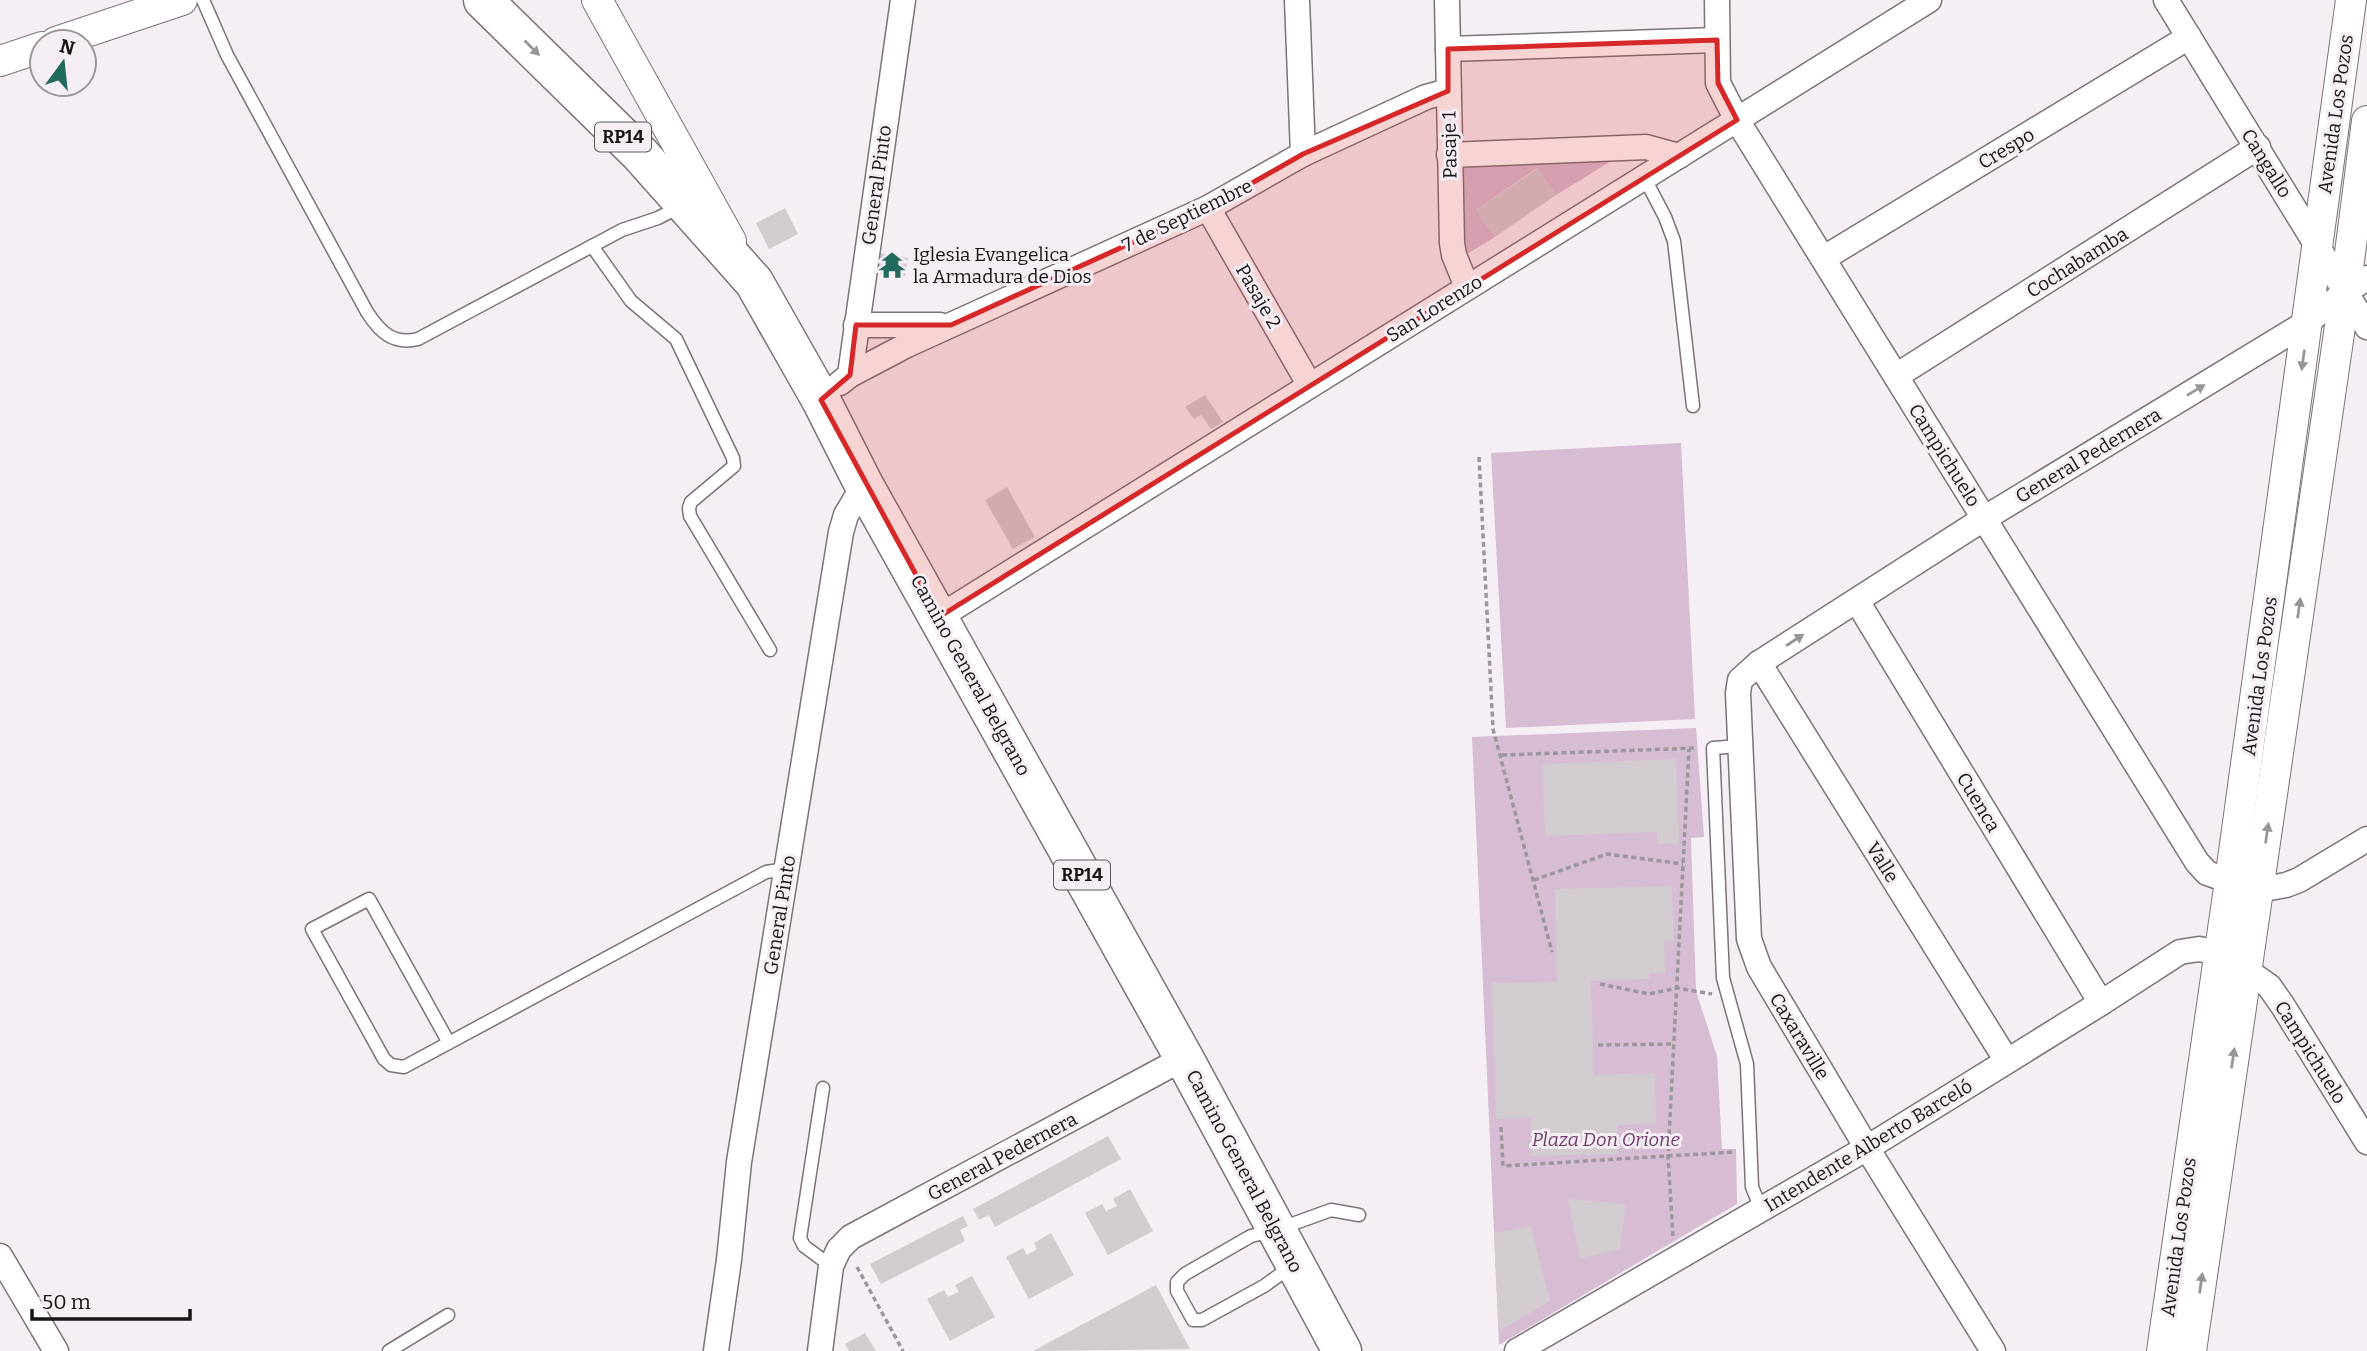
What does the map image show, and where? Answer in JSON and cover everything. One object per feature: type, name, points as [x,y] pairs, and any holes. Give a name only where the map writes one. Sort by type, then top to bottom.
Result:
[{"type":"main road","name":"RP14","points":[[484,0],[640,154],[754,282]]},
{"type":"main road","name":"Camino General Belgrano","points":[[754,282],[821,400],[864,485],[1184,1058],[1342,1351]]},
{"type":"street","points":[[98,28],[181,0]]},
{"type":"street","name":"Camino General Belgrano","points":[[597,0],[754,282]]},
{"type":"street","name":"General Pinto","points":[[850,375],[903,0]]},
{"type":"street","points":[[1297,0],[1303,155]]},
{"type":"street","name":"Pasaje 1","points":[[1447,0],[1452,243],[1467,287]]},
{"type":"street","name":"Campichuelo","points":[[1717,0],[1717,83],[1737,120],[2197,862],[2207,873],[2230,881]]},
{"type":"street","name":"San Lorenzo","points":[[939,617],[1929,0]]},
{"type":"street","name":"Cangallo","points":[[2166,0],[2318,244],[2356,285],[2367,327]]},
{"type":"street","name":"Avenida Los Pozos","points":[[2162,1351],[2309,321],[2351,0]]},
{"type":"street","name":"Crespo","points":[[1824,258],[2189,37]]},
{"type":"street","points":[[1448,49],[1717,40]]},
{"type":"street","points":[[0,61],[28,52]]},
{"type":"street","name":"7 de Septiembre","points":[[850,375],[951,325],[1208,208],[1303,155],[1426,97],[1448,91]]},
{"type":"street","name":"Avenida Los Pozos","points":[[2191,1351],[2245,970],[2356,285],[2367,121]]},
{"type":"street","points":[[1449,155],[1646,146],[1679,156]]},
{"type":"street","name":"Cochabamba","points":[[1896,376],[2258,147]]},
{"type":"street","name":"Pasaje 2","points":[[1208,208],[1309,384]]},
{"type":"street","name":"General Pedernera","points":[[1740,680],[1759,663],[1985,518],[2309,321],[2356,285]]},
{"type":"street","points":[[856,325],[951,325]]},
{"type":"street","points":[[821,400],[850,375]]},
{"type":"street","name":"General Pinto","points":[[716,1351],[740,1162],[841,532],[846,515],[864,485]]},
{"type":"street","name":"Cuenca","points":[[1857,601],[2101,1003]]},
{"type":"street","name":"Valle","points":[[1759,663],[2007,1061]]},
{"type":"street","name":"Caxaraville","points":[[1740,680],[1738,693],[1749,939],[1753,953],[1867,1148],[1993,1351]]},
{"type":"street","points":[[2259,890],[2299,880],[2367,839]]},
{"type":"street","name":"Intendente Alberto Barceló","points":[[1517,1351],[1867,1148],[2180,952],[2199,949],[2219,953]]},
{"type":"street","name":"Campichuelo","points":[[2245,970],[2269,986],[2367,1142]]},
{"type":"street","name":"General Pedernera","points":[[842,1264],[839,1249],[851,1237],[1184,1058]]},
{"type":"street","points":[[0,1256],[56,1351]]},
{"type":"street","points":[[820,1351],[842,1264]]},
{"type":"lane","points":[[203,0],[227,55],[367,312],[377,328],[389,337],[399,341],[418,339],[622,230],[657,218],[685,204]]},
{"type":"lane","points":[[1644,177],[1674,241],[1693,406]]},
{"type":"lane","points":[[592,246],[631,301],[676,339],[733,458],[733,466],[691,502],[690,516],[770,650]]},
{"type":"lane","points":[[1740,747],[1713,748],[1723,978],[1746,1064],[1752,1186],[1761,1209]]},
{"type":"lane","points":[[449,1043],[369,899],[312,929],[384,1059],[391,1065],[404,1067],[449,1043],[766,872],[787,869]]},
{"type":"lane","points":[[822,1087],[800,1238],[804,1246],[842,1264]]},
{"type":"lane","points":[[1295,1264],[1264,1286],[1202,1320],[1194,1320],[1177,1291],[1177,1282],[1191,1270],[1251,1236],[1331,1210],[1359,1215]]},
{"type":"lane","points":[[389,1351],[448,1315]]},
{"type":"path","points":[[1479,457],[1493,729],[1552,952]]},
{"type":"path","points":[[1501,755],[1713,748]]},
{"type":"path","points":[[1674,1260],[1668,1156],[1689,749]]},
{"type":"path","points":[[1534,880],[1606,854],[1683,864]]},
{"type":"path","points":[[1600,984],[1649,994],[1676,988],[1727,998]]},
{"type":"path","points":[[1598,1045],[1674,1044]]},
{"type":"path","points":[[1501,1127],[1503,1166],[1750,1151]]},
{"type":"path","points":[[842,1264],[903,1351]]},
{"type":"highlighted area","points":[[1717,40],[1718,83],[1737,120],[939,617],[821,400],[850,375],[856,325],[951,325],[1208,208],[1303,154],[1448,91],[1448,49]]},
{"type":"green space","points":[[1621,155],[1556,195],[1537,168],[1476,210],[1495,237],[1467,254],[1459,241],[1457,161]]},
{"type":"green space","points":[[1681,443],[1695,719],[1506,728],[1491,453]]},
{"type":"green space","name":"Plaza Don Orione","points":[[1696,728],[1704,837],[1691,838],[1696,991],[1717,1056],[1722,1149],[1736,1149],[1737,1204],[1499,1345],[1472,737]]},
{"type":"building","points":[[1538,168],[1556,195],[1495,237],[1476,210]]},
{"type":"building","points":[[785,208],[798,234],[769,249],[756,223]]},
{"type":"building","name":"Iglesia Evangelica la Armadura de Dios","points":[[879,253],[908,258],[905,276],[876,271]]},
{"type":"building","points":[[1205,395],[1223,422],[1211,429],[1201,415],[1194,419],[1185,407]]},
{"type":"building","points":[[1007,487],[1035,537],[1013,549],[985,500]]},
{"type":"building","points":[[1676,759],[1679,843],[1657,844],[1657,832],[1545,836],[1542,764]]},
{"type":"building","points":[[1672,886],[1674,941],[1664,942],[1665,973],[1650,973],[1650,979],[1591,981],[1594,1075],[1655,1073],[1656,1124],[1617,1125],[1618,1154],[1532,1156],[1531,1118],[1496,1119],[1492,983],[1557,982],[1555,889]]},
{"type":"building","points":[[1108,1136],[1121,1159],[995,1227],[989,1215],[979,1220],[973,1209]]},
{"type":"building","points":[[1130,1189],[1153,1231],[1108,1255],[1085,1213],[1102,1204],[1106,1211],[1117,1206],[1113,1199]]},
{"type":"building","points":[[1568,1199],[1626,1204],[1620,1249],[1580,1259]]},
{"type":"building","points":[[963,1216],[968,1226],[960,1230],[965,1241],[881,1284],[870,1264]]},
{"type":"building","points":[[1531,1226],[1550,1301],[1499,1331],[1494,1233]]},
{"type":"building","points":[[1051,1233],[1074,1275],[1029,1299],[1006,1257],[1023,1248],[1027,1255],[1037,1249],[1034,1243]]},
{"type":"building","points":[[972,1276],[995,1317],[950,1341],[927,1299],[944,1290],[948,1297],[959,1292],[955,1285]]},
{"type":"building","points":[[1156,1285],[1190,1349],[1033,1351]]},
{"type":"building","points":[[865,1333],[876,1351],[849,1351],[845,1344]]},
{"type":"place","name":"Iglesia Evangelica la Armadura de Dios","points":[[892,265]]}]
